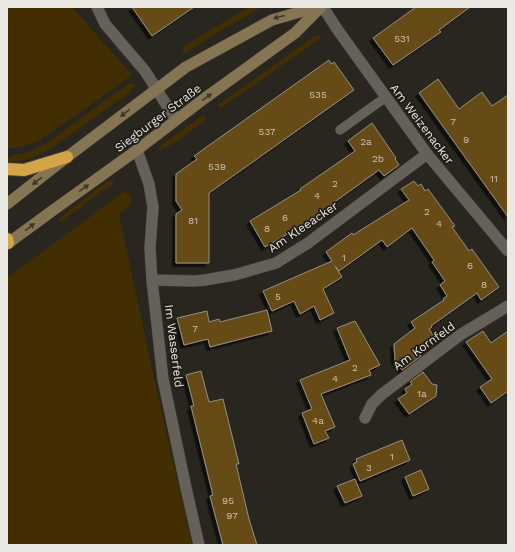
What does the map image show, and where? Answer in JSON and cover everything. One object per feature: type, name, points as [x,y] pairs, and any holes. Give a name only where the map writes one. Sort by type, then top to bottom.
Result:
[{"type":"highway","points":[[7,169],[24,170],[67,157]]},
{"type":"main road","name":"Siegburger Straße","points":[[7,204],[186,67],[272,20],[317,7]]},
{"type":"main road","name":"Siegburger Straße","points":[[7,242],[137,150],[295,33],[322,7]]},
{"type":"street","points":[[87,7],[105,24],[139,62],[176,120]]},
{"type":"street","points":[[97,7],[105,24]]},
{"type":"street","name":"Am Weizenacker","points":[[322,7],[427,154],[504,239],[508,251]]},
{"type":"street","name":"Im Wasserfeld","points":[[137,150],[149,184],[153,207],[150,248],[163,379],[199,545]]},
{"type":"street","name":"Am Kleeacker","points":[[152,280],[205,280],[234,275],[276,263],[308,243],[427,154]]},
{"type":"street","name":"Am Kornfeld","points":[[365,418],[372,404],[381,395],[460,335],[508,306]]},
{"type":"lane","points":[[340,130],[386,97]]},
{"type":"shaded area","points":[[7,7],[72,7],[132,75],[38,141],[20,147],[7,149]]},
{"type":"shaded area","points":[[249,7],[262,7],[183,54],[183,48],[200,36]]},
{"type":"shaded area","points":[[313,37],[321,37],[317,41],[221,108],[218,105]]},
{"type":"shaded area","points":[[131,83],[135,84],[130,92],[52,148],[32,158],[7,162],[7,158],[29,152],[50,141],[112,95]]},
{"type":"shaded area","points":[[203,115],[206,119],[189,133],[170,146],[156,151],[164,143]]},
{"type":"shaded area","points":[[114,179],[113,184],[93,197],[61,222],[58,219],[110,180]]},
{"type":"shaded area","points":[[125,191],[130,195],[131,205],[119,214],[192,545],[7,545],[7,278]]},
{"type":"building","points":[[132,7],[194,7],[152,36]]},
{"type":"building","points":[[416,7],[470,7],[439,30],[441,32],[393,65],[373,38]]},
{"type":"building","points":[[329,60],[331,64],[334,62],[354,90],[209,193],[209,263],[176,263],[176,214],[182,210],[176,201],[176,174],[197,159],[194,156]]},
{"type":"building","points":[[438,79],[459,109],[482,92],[492,106],[508,95],[508,217],[419,93]]},
{"type":"building","points":[[372,123],[396,158],[395,159],[399,165],[384,176],[379,170],[301,226],[265,247],[250,221],[301,190],[300,189],[355,151],[348,141]]},
{"type":"building","points":[[414,181],[418,186],[421,184],[425,191],[428,189],[455,226],[452,227],[469,251],[472,249],[499,287],[481,300],[477,293],[431,326],[432,327],[429,329],[435,338],[419,352],[421,356],[402,370],[395,361],[394,344],[415,328],[411,322],[444,300],[443,299],[447,296],[440,285],[445,281],[432,262],[434,260],[412,228],[387,247],[382,240],[339,271],[335,266],[342,277],[323,289],[334,313],[320,320],[314,306],[300,314],[294,301],[272,311],[263,291],[332,261],[326,252],[352,233],[353,235],[409,200],[401,189]]},
{"type":"building","points":[[267,310],[272,331],[210,347],[208,339],[184,345],[177,318],[207,311],[209,322],[219,319],[220,322]]},
{"type":"building","points":[[355,321],[380,365],[369,370],[371,375],[321,394],[335,427],[325,431],[329,438],[314,444],[302,413],[312,409],[300,380],[350,360],[337,328]]},
{"type":"building","points":[[483,331],[491,343],[508,331],[508,391],[491,403],[480,387],[492,379],[466,342]]},
{"type":"building","points":[[201,371],[209,402],[223,399],[239,464],[236,464],[249,519],[257,545],[223,545],[210,496],[213,495],[191,406],[194,406],[186,375]]},
{"type":"building","points":[[423,372],[432,384],[437,385],[436,396],[409,414],[398,399],[407,393],[405,389],[412,384],[410,382]]},
{"type":"building","points":[[402,440],[410,460],[360,481],[353,464],[357,462],[356,459]]},
{"type":"building","points":[[421,470],[429,489],[413,496],[405,477]]},
{"type":"building","points":[[355,479],[362,496],[345,503],[337,486]]}]
